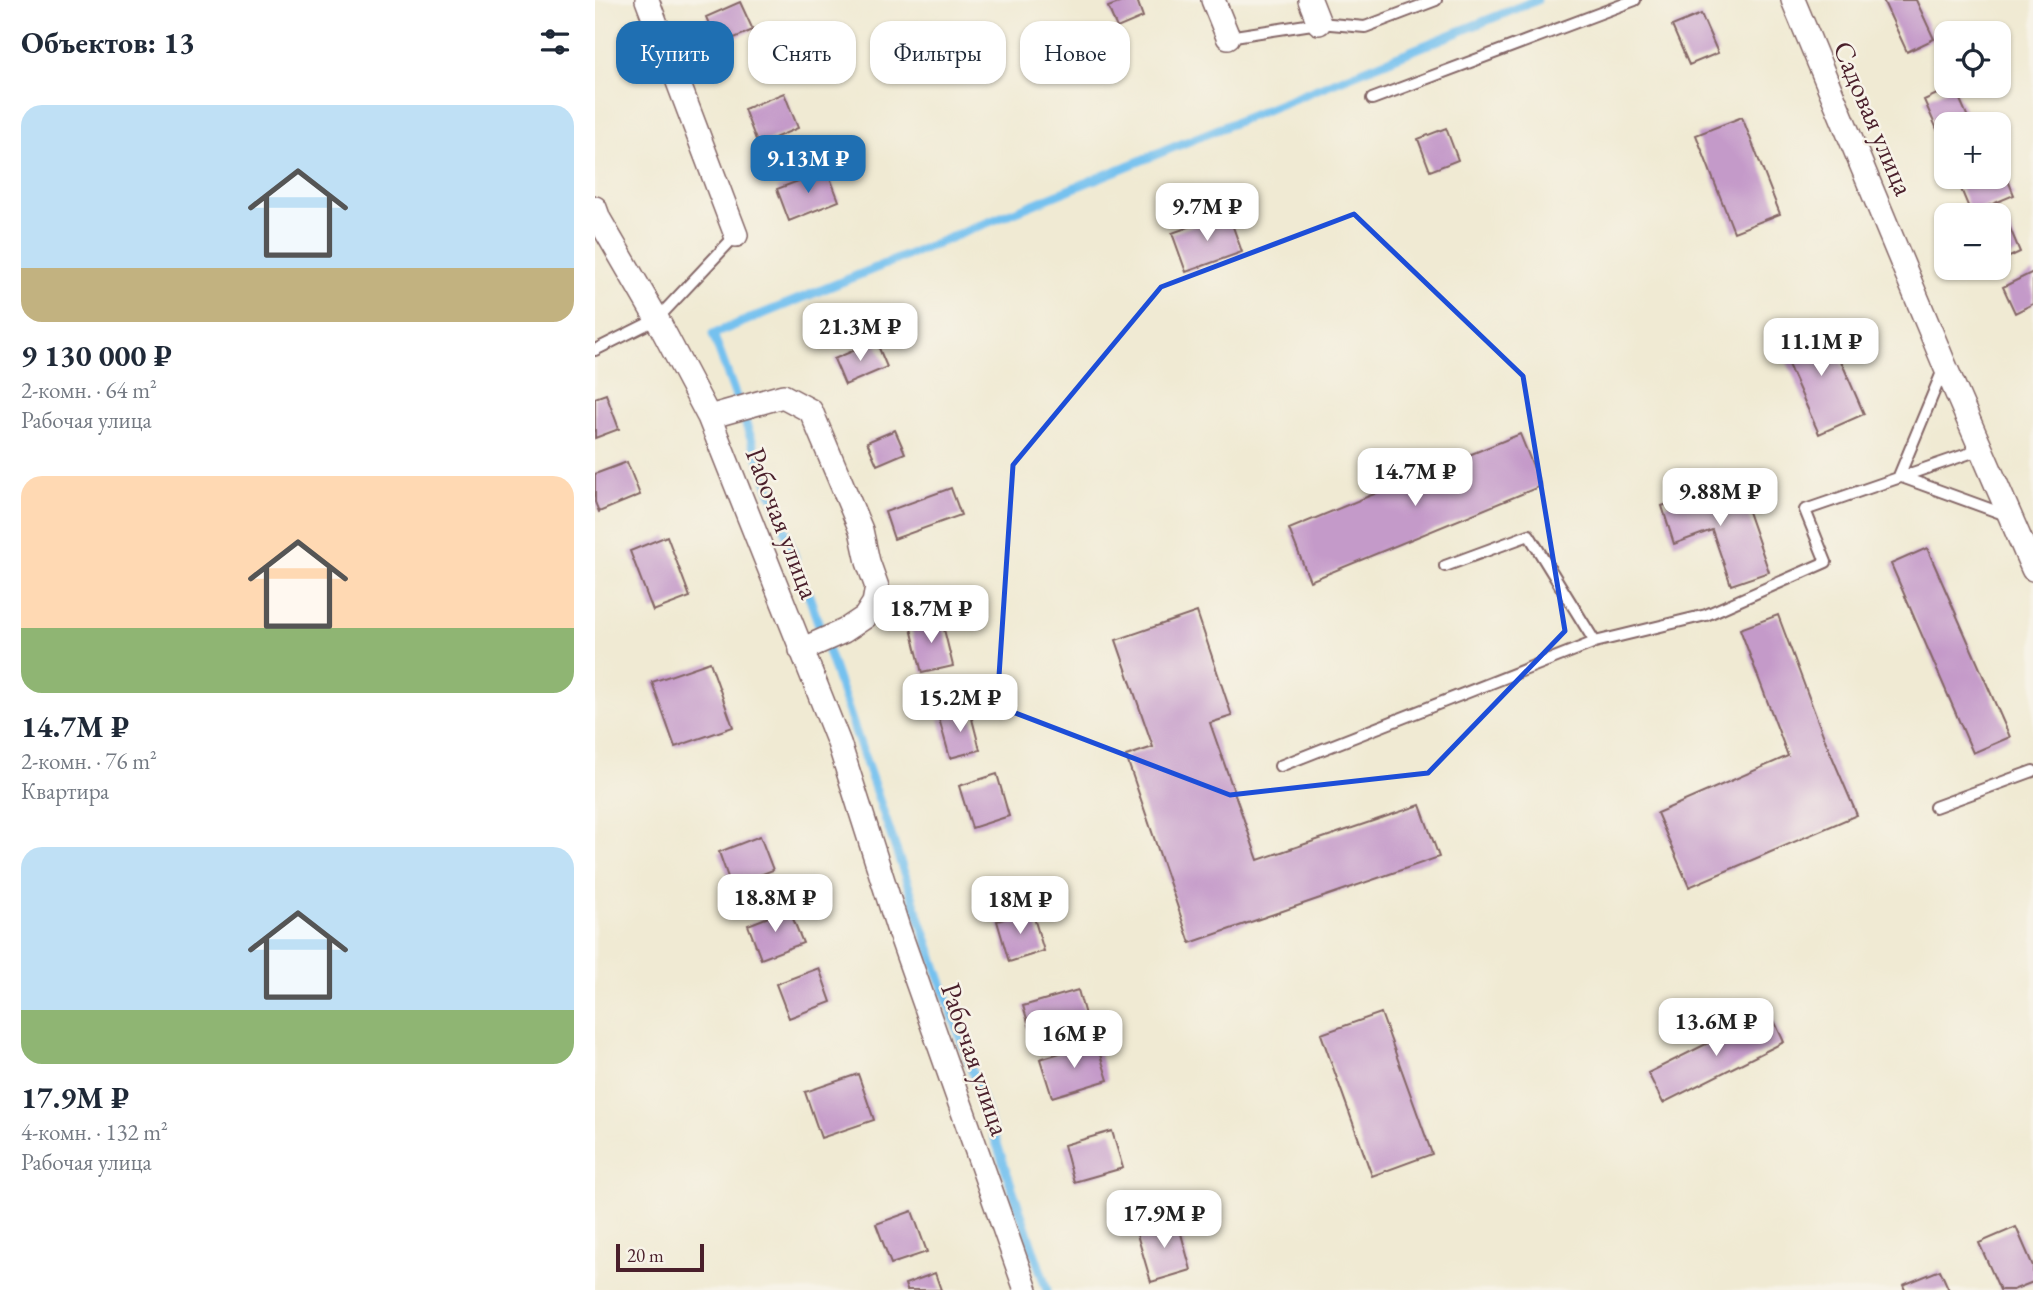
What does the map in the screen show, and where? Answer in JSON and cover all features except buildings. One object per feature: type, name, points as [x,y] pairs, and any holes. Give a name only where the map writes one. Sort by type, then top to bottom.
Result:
[{"type":"street","points":[[646,0],[736,235]]},
{"type":"street","points":[[1213,0],[1228,37]]},
{"type":"street","points":[[1310,0],[1319,23]]},
{"type":"street","name":"Садовая улица","points":[[1793,0],[1945,366],[2033,569]]},
{"type":"street","name":"Рабочая улица","points":[[595,208],[709,417],[839,743],[898,928],[1026,1290]]},
{"type":"street","name":"Рабочая улица","points":[[709,417],[783,396],[811,411],[860,530],[877,586],[874,603],[865,617],[844,631],[801,650]]},
{"type":"lane","points":[[1228,37],[1319,23],[1365,27],[1436,0]]},
{"type":"lane","points":[[1372,99],[1635,0]]},
{"type":"lane","points":[[595,350],[657,319],[736,235]]},
{"type":"lane","points":[[1899,476],[1945,366]]},
{"type":"lane","points":[[1280,766],[1595,642],[1706,615],[1826,562],[1805,510],[1982,449]]},
{"type":"lane","points":[[1899,476],[2012,517]]},
{"type":"lane","points":[[1445,566],[1529,535],[1595,642]]},
{"type":"lane","points":[[1935,807],[2033,771]]},
{"type":"highlighted area","points":[[1354,214],[1523,376],[1565,631],[1428,773],[1230,795],[997,706],[1013,465],[1161,287]]},
{"type":"waterway","points":[[795,558],[713,334],[1537,0]]},
{"type":"waterway","points":[[807,590],[1047,1290]]}]
